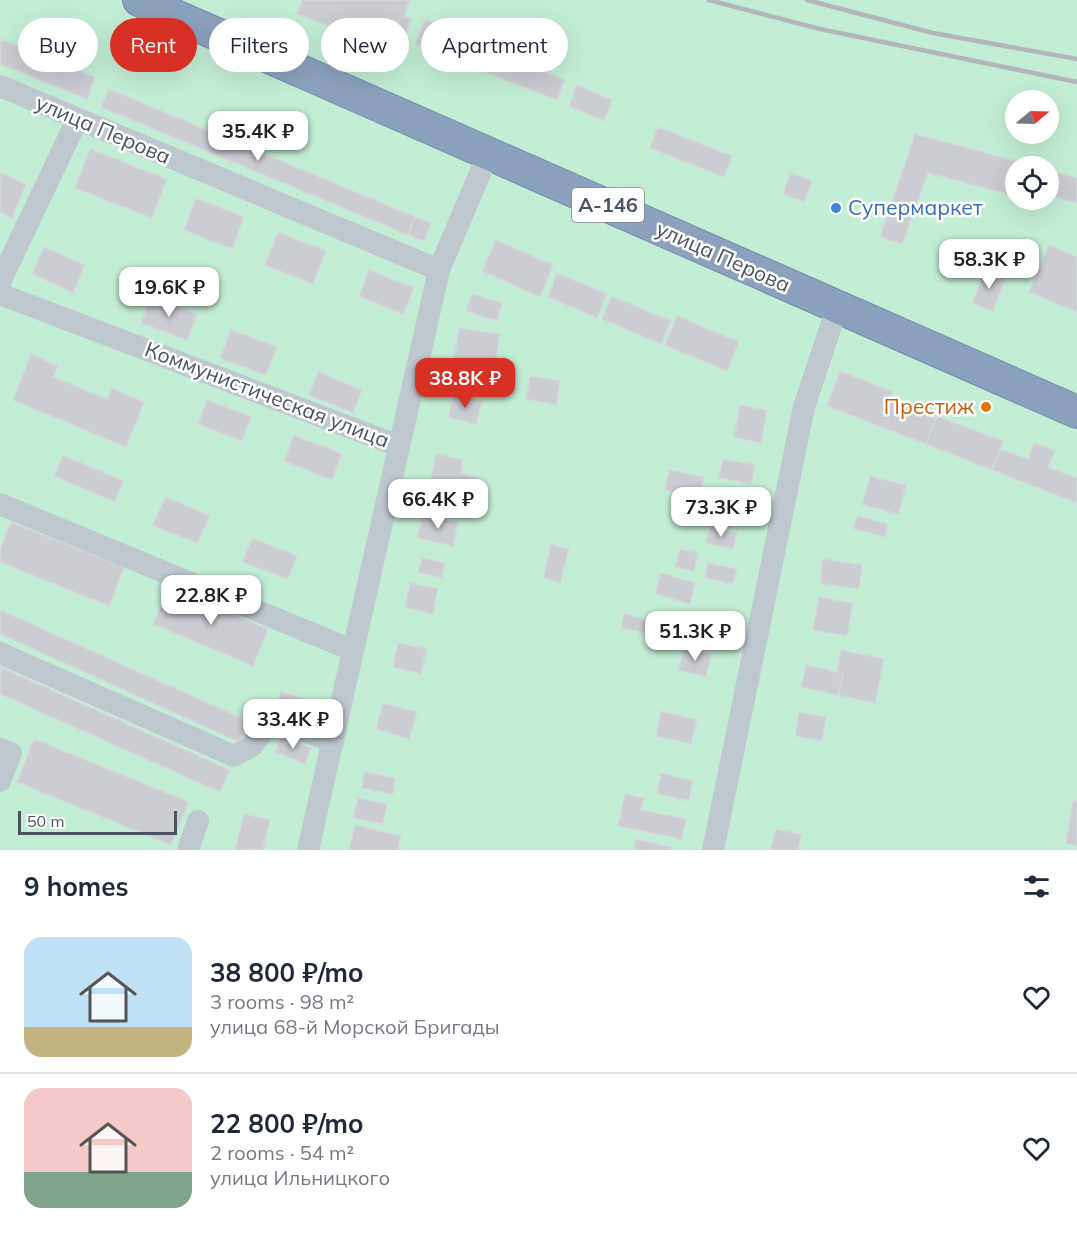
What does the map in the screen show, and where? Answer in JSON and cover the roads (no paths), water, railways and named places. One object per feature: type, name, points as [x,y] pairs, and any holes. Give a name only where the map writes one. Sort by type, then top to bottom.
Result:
[{"type":"highway","name":"улица Перова","points":[[139,0],[1077,412]]},
{"type":"street","name":"улица Перова","points":[[0,86],[439,270]]},
{"type":"street","points":[[0,282],[77,120]]},
{"type":"street","points":[[308,850],[439,270],[489,152]]},
{"type":"street","name":"Коммунистическая улица","points":[[0,294],[399,446]]},
{"type":"street","points":[[713,850],[804,406],[837,308]]},
{"type":"street","points":[[0,504],[352,650]]},
{"type":"street","points":[[0,653],[234,756],[252,746],[267,725],[289,725],[333,742]]},
{"type":"street","points":[[0,749],[11,753],[0,781]]},
{"type":"street","points":[[188,850],[198,821]]},
{"type":"railway","points":[[709,0],[820,29],[1077,82]]},
{"type":"railway","points":[[807,0],[933,33],[1077,59]]},
{"type":"place","name":"Супермаркет","points":[[836,208]]},
{"type":"place","name":"Престиж","points":[[986,407]]}]
